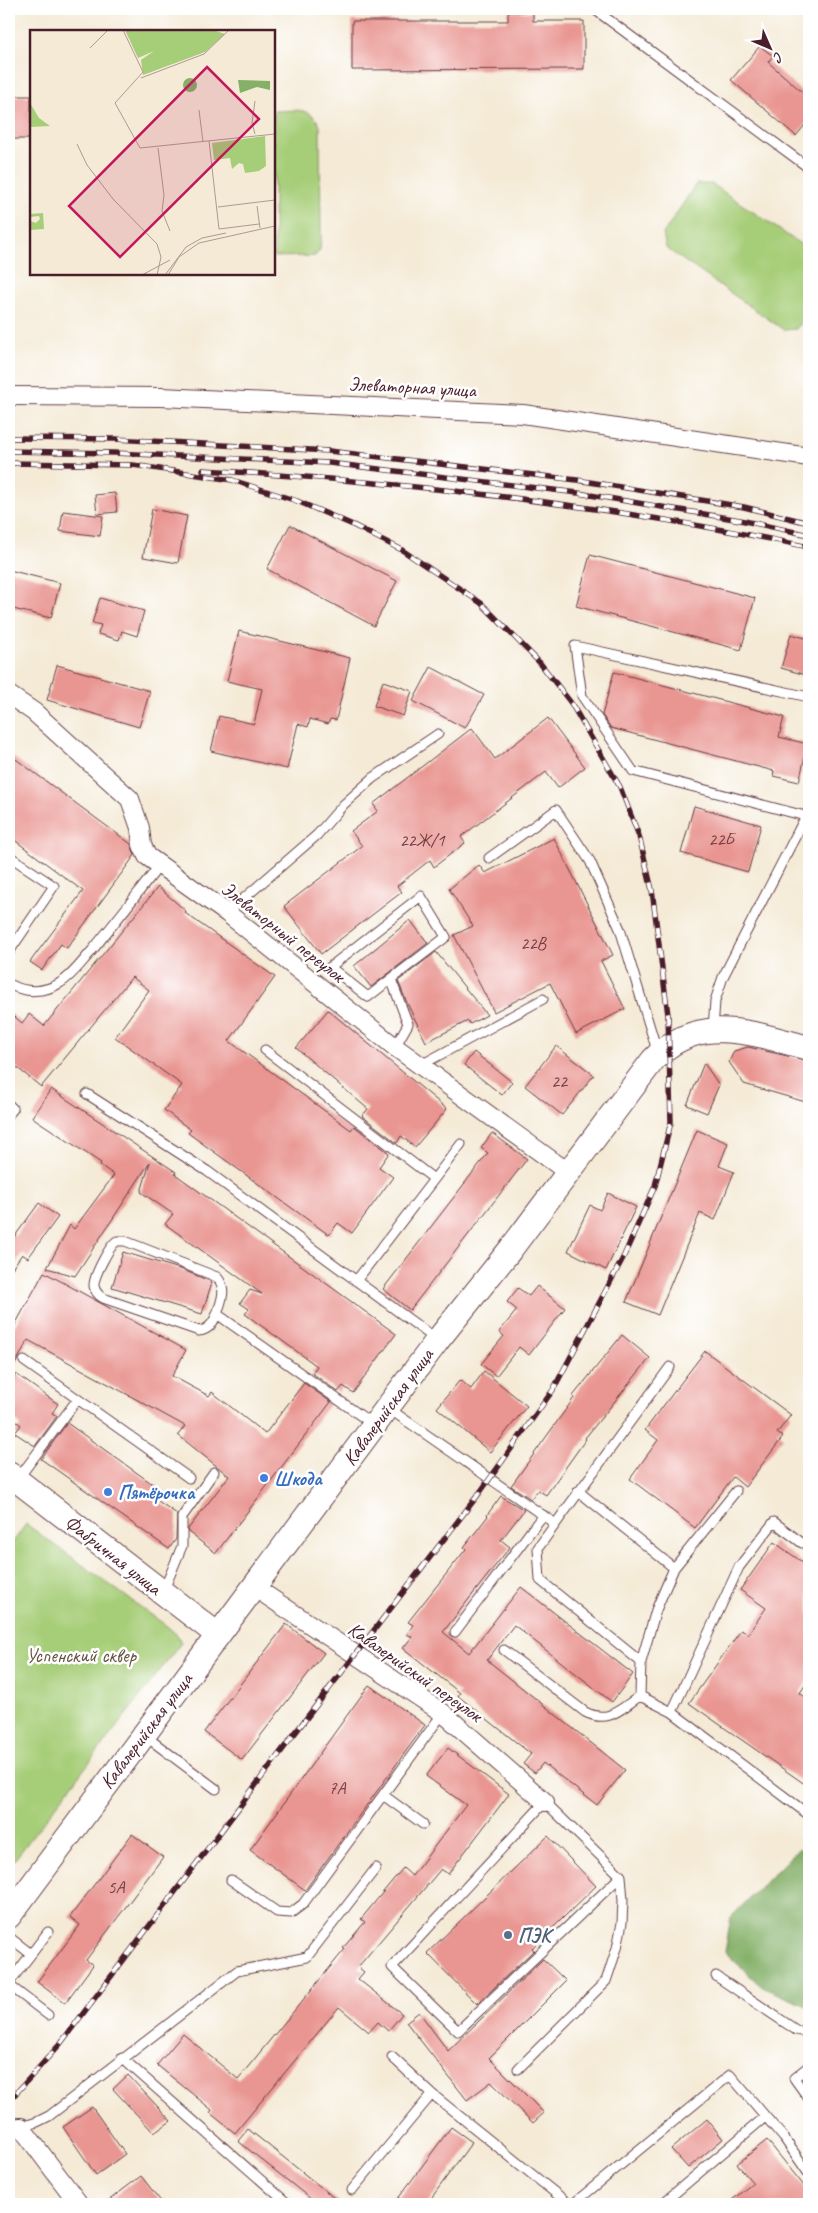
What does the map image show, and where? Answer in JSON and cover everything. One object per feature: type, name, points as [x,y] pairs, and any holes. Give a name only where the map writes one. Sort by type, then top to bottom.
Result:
[{"type":"street","name":"Элеваторная улица","points":[[9,396],[161,397],[523,414],[809,457]]},
{"type":"street","name":"Элеваторный переулок","points":[[9,695],[34,712],[130,799],[140,828],[142,845],[147,856],[227,914],[396,1047],[569,1173]]},
{"type":"street","points":[[704,1031],[748,1032],[809,1048]]},
{"type":"street","name":"Кавалерийская улица","points":[[9,1916],[437,1340],[569,1173],[658,1054],[678,1041],[704,1031]]},
{"type":"street","name":"Фабричная улица","points":[[13,1477],[218,1635]]},
{"type":"street","name":"Кавалерийский переулок","points":[[254,1587],[443,1712],[545,1802]]},
{"type":"street","points":[[15,2127],[79,2204]]},
{"type":"lane","points":[[594,9],[809,168]]},
{"type":"lane","points":[[704,1031],[722,977],[808,814],[633,771],[582,696],[575,646],[809,697]]},
{"type":"lane","points":[[227,914],[318,835],[343,805],[373,778],[438,734]]},
{"type":"lane","points":[[489,858],[556,810],[590,861],[620,929],[658,1054]]},
{"type":"lane","points":[[9,856],[54,886],[9,952]]},
{"type":"lane","points":[[9,984],[23,990],[36,991],[49,989],[62,983],[160,865]]},
{"type":"lane","points":[[421,896],[446,937],[391,979],[368,997],[330,967],[421,896]]},
{"type":"lane","points":[[391,979],[408,1024],[396,1047]]},
{"type":"lane","points":[[421,1065],[543,999]]},
{"type":"lane","points":[[265,1050],[434,1179]]},
{"type":"lane","points":[[87,1094],[207,1171],[437,1340]]},
{"type":"lane","points":[[9,1105],[13,1109],[9,1114]]},
{"type":"lane","points":[[356,1281],[461,1144]]},
{"type":"lane","points":[[117,1241],[125,1241],[217,1277],[224,1288],[224,1296],[217,1314],[207,1329],[199,1331],[103,1298],[96,1292],[94,1282],[110,1248],[117,1241]]},
{"type":"lane","points":[[217,1314],[554,1523]]},
{"type":"lane","points":[[24,1361],[189,1478]]},
{"type":"lane","points":[[642,1662],[540,1580],[538,1548],[554,1523],[670,1366]]},
{"type":"lane","points":[[13,1477],[77,1400]]},
{"type":"lane","points":[[162,1592],[182,1546],[182,1517],[214,1472]]},
{"type":"lane","points":[[578,1491],[674,1568]]},
{"type":"lane","points":[[640,1696],[642,1662],[656,1610],[674,1568],[736,1491]]},
{"type":"lane","points":[[455,1632],[543,1515]]},
{"type":"lane","points":[[672,1712],[739,1567],[774,1522],[802,1542]]},
{"type":"lane","points":[[504,1650],[585,1712],[596,1718],[607,1717],[640,1696]]},
{"type":"lane","points":[[640,1696],[672,1712],[809,1815]]},
{"type":"lane","points":[[231,1880],[277,1912],[291,1912],[303,1904],[443,1712]]},
{"type":"lane","points":[[143,1735],[216,1789]]},
{"type":"lane","points":[[383,1794],[423,1824]]},
{"type":"lane","points":[[518,2069],[606,1980],[618,1948],[622,1923],[624,1900],[621,1876],[545,1802],[392,1967],[458,2030],[621,1876]]},
{"type":"lane","points":[[15,2127],[37,2122],[49,2116],[237,1971],[307,1957],[376,1868]]},
{"type":"lane","points":[[48,1932],[9,1984],[48,2015]]},
{"type":"lane","points":[[9,1937],[30,1954]]},
{"type":"lane","points":[[716,1976],[796,2030],[809,2033]]},
{"type":"lane","points":[[392,2057],[432,2094],[571,2204],[730,2075],[784,2138],[809,2174]]},
{"type":"lane","points":[[122,2058],[288,2204]]},
{"type":"lane","points":[[809,2066],[794,2078],[809,2099]]},
{"type":"lane","points":[[352,2190],[432,2094]]},
{"type":"lane","points":[[662,2204],[765,2117]]},
{"type":"green space","points":[[295,110],[306,112],[316,119],[320,126],[321,239],[320,250],[315,256],[275,257],[275,111]]},
{"type":"green space","points":[[696,184],[712,184],[809,250],[809,310],[796,329],[784,330],[666,248],[663,234]]},
{"type":"green space","name":"Успенский сквер","points":[[26,1524],[168,1627],[178,1636],[181,1643],[9,1867],[9,1548]]},
{"type":"green space","points":[[809,1848],[809,2007],[762,1987],[725,1952],[731,1917],[798,1849]]},
{"type":"building","points":[[508,12],[533,12],[533,21],[584,21],[584,69],[352,70],[352,21],[508,21]]},
{"type":"building","points":[[760,46],[773,56],[768,62],[809,98],[809,120],[796,136],[731,80]]},
{"type":"building","points":[[9,96],[30,96],[30,139],[9,139]]},
{"type":"building","points":[[115,493],[117,512],[97,514],[95,495]]},
{"type":"building","points":[[152,509],[187,516],[178,563],[143,557]]},
{"type":"building","points":[[63,511],[103,516],[100,536],[60,531]]},
{"type":"building","points":[[290,525],[397,581],[374,626],[267,569]]},
{"type":"building","points":[[590,555],[755,598],[741,650],[576,606]]},
{"type":"building","points":[[9,570],[60,583],[51,618],[9,608]]},
{"type":"building","points":[[100,598],[144,611],[137,636],[122,631],[119,640],[98,634],[101,625],[92,623]]},
{"type":"building","points":[[239,631],[350,658],[336,720],[330,719],[328,724],[310,719],[308,727],[298,724],[287,769],[211,751],[219,716],[254,724],[262,689],[227,681]]},
{"type":"building","points":[[791,634],[809,639],[809,676],[781,668]]},
{"type":"building","points":[[57,665],[150,691],[139,727],[47,700]]},
{"type":"building","points":[[431,667],[484,695],[465,728],[413,701]]},
{"type":"building","points":[[614,672],[784,717],[779,737],[808,744],[799,782],[773,776],[774,771],[611,728],[602,715]]},
{"type":"building","points":[[383,681],[412,691],[403,716],[374,706]]},
{"type":"building","points":[[548,718],[585,767],[558,788],[546,772],[461,837],[465,843],[434,867],[430,860],[397,886],[402,892],[321,954],[284,906],[362,846],[351,831],[378,811],[373,804],[472,728],[495,759]]},
{"type":"building","points":[[9,754],[131,844],[135,855],[67,948],[61,944],[42,970],[30,962],[83,891],[9,836]]},
{"type":"building","points":[[694,806],[761,825],[748,872],[681,853]]},
{"type":"building","points":[[554,838],[613,955],[601,961],[625,1009],[576,1034],[550,983],[494,1012],[454,935],[473,926],[449,889],[479,865],[485,873]]},
{"type":"building","points":[[158,887],[186,911],[185,913],[275,977],[229,1041],[351,1130],[354,1126],[389,1153],[379,1167],[393,1177],[352,1233],[338,1223],[329,1235],[188,1133],[191,1130],[164,1110],[182,1085],[115,1037],[149,990],[132,977],[41,1087],[9,1061],[9,1012],[22,1023],[29,1014],[44,1026]]},
{"type":"building","points":[[410,920],[428,943],[371,987],[354,966]]},
{"type":"building","points":[[436,952],[487,1015],[470,1024],[468,1021],[426,1042],[398,981]]},
{"type":"building","points":[[328,1010],[447,1109],[415,1147],[401,1136],[397,1143],[362,1116],[368,1109],[296,1048]]},
{"type":"building","points":[[556,1046],[594,1075],[562,1115],[525,1086]]},
{"type":"building","points":[[748,1047],[809,1061],[809,1103],[744,1084],[729,1062],[734,1051]]},
{"type":"building","points":[[474,1052],[512,1082],[502,1095],[464,1065]]},
{"type":"building","points":[[704,1063],[719,1085],[707,1113],[687,1105]]},
{"type":"building","points":[[51,1089],[176,1172],[175,1174],[396,1334],[353,1393],[343,1386],[338,1392],[312,1373],[317,1366],[245,1314],[249,1309],[240,1303],[250,1290],[262,1294],[165,1224],[173,1214],[141,1192],[150,1162],[75,1276],[47,1268],[70,1225],[74,1229],[114,1175],[100,1165],[101,1163],[32,1117]]},
{"type":"building","points":[[697,1130],[728,1143],[719,1166],[734,1172],[715,1220],[700,1213],[658,1315],[626,1302]]},
{"type":"building","points":[[492,1133],[527,1159],[410,1310],[383,1289],[488,1153],[481,1148]]},
{"type":"building","points":[[608,1193],[636,1207],[606,1270],[568,1251],[590,1205],[600,1210]]},
{"type":"building","points":[[39,1203],[58,1217],[28,1258],[22,1254],[9,1273],[9,1232],[15,1236]]},
{"type":"building","points":[[123,1252],[183,1270],[212,1282],[202,1314],[112,1287]]},
{"type":"building","points":[[44,1272],[186,1350],[172,1376],[209,1396],[212,1392],[265,1434],[304,1383],[331,1402],[216,1553],[188,1532],[188,1529],[229,1476],[178,1435],[185,1426],[28,1340],[9,1376],[9,1336]]},
{"type":"building","points":[[537,1286],[565,1308],[529,1355],[519,1347],[496,1376],[481,1364],[504,1336],[499,1332],[517,1310],[507,1302],[518,1288],[529,1296]]},
{"type":"building","points":[[622,1335],[650,1358],[585,1438],[546,1495],[538,1490],[531,1499],[511,1486],[574,1398],[573,1396]]},
{"type":"building","points":[[705,1351],[791,1415],[777,1433],[783,1437],[745,1487],[733,1477],[695,1528],[630,1479],[658,1440],[645,1430]]},
{"type":"building","points":[[484,1371],[527,1406],[490,1452],[437,1408],[460,1380],[471,1389]]},
{"type":"building","points":[[16,1374],[58,1404],[52,1413],[57,1416],[35,1446],[15,1433],[21,1425],[9,1416],[9,1385]]},
{"type":"building","points":[[67,1423],[161,1490],[155,1499],[177,1514],[176,1539],[169,1549],[41,1459]]},
{"type":"building","points":[[501,1496],[524,1510],[501,1540],[510,1547],[443,1632],[469,1653],[521,1587],[633,1674],[612,1702],[514,1625],[487,1660],[625,1770],[597,1805],[543,1763],[535,1773],[523,1764],[531,1754],[458,1696],[460,1693],[403,1648],[412,1637],[407,1634],[413,1625],[408,1622],[466,1549],[464,1547]]},
{"type":"building","points":[[774,1542],[809,1567],[809,1679],[800,1693],[809,1700],[809,1787],[689,1703],[741,1630],[748,1634],[766,1608],[740,1590]]},
{"type":"building","points":[[286,1624],[324,1653],[242,1760],[204,1732]]},
{"type":"building","points":[[369,1685],[425,1725],[305,1890],[250,1850]]},
{"type":"building","points":[[448,1748],[509,1794],[448,1874],[441,1869],[358,1967],[364,1972],[358,1979],[402,2014],[388,2031],[378,2022],[369,2032],[339,2007],[235,2133],[210,2113],[212,2110],[157,2065],[183,2034],[238,2079],[345,1949],[343,1948],[365,1922],[361,1919],[393,1880],[403,1868],[412,1876],[466,1805],[426,1776]]},
{"type":"building","points":[[132,1834],[163,1857],[86,1960],[93,1965],[65,2003],[37,1982],[80,1925],[70,1917]]},
{"type":"building","points":[[548,1836],[596,1886],[532,1948],[534,1950],[477,2004],[427,1953]]},
{"type":"building","points":[[543,1959],[566,1981],[489,2058],[544,2113],[533,2123],[491,2082],[467,2100],[406,2022],[419,2012],[448,2051]]},
{"type":"building","points":[[128,2075],[171,2121],[154,2133],[113,2089]]},
{"type":"building","points":[[92,2107],[125,2154],[96,2175],[63,2127]]},
{"type":"building","points":[[707,2119],[723,2139],[688,2168],[671,2149]]},
{"type":"building","points":[[451,2127],[472,2142],[427,2204],[394,2204]]},
{"type":"building","points":[[248,2129],[342,2204],[317,2204],[238,2141]]},
{"type":"building","points":[[767,2140],[809,2192],[809,2204],[727,2204],[753,2183],[737,2164]]},
{"type":"building","points":[[141,2176],[163,2204],[104,2204]]},
{"type":"railway","points":[[9,438],[115,439],[329,451],[577,480],[744,507],[809,523]]},
{"type":"railway","points":[[9,451],[114,453],[329,463],[578,493],[740,520],[809,535]]},
{"type":"railway","points":[[9,463],[133,465],[232,480],[297,501],[353,525],[402,550],[481,603],[540,663],[571,703],[620,787],[639,836],[652,890],[668,1015],[671,1122],[655,1186],[623,1258],[553,1390],[481,1491],[60,2044],[9,2101]]},
{"type":"railway","points":[[203,470],[355,481],[508,497],[659,519],[809,547]]},
{"type":"place","name":"Шкода","points":[[264,1478]]},
{"type":"place","name":"Пятёрочка","points":[[108,1492]]},
{"type":"place","name":"ПЭК","points":[[508,1935]]}]
